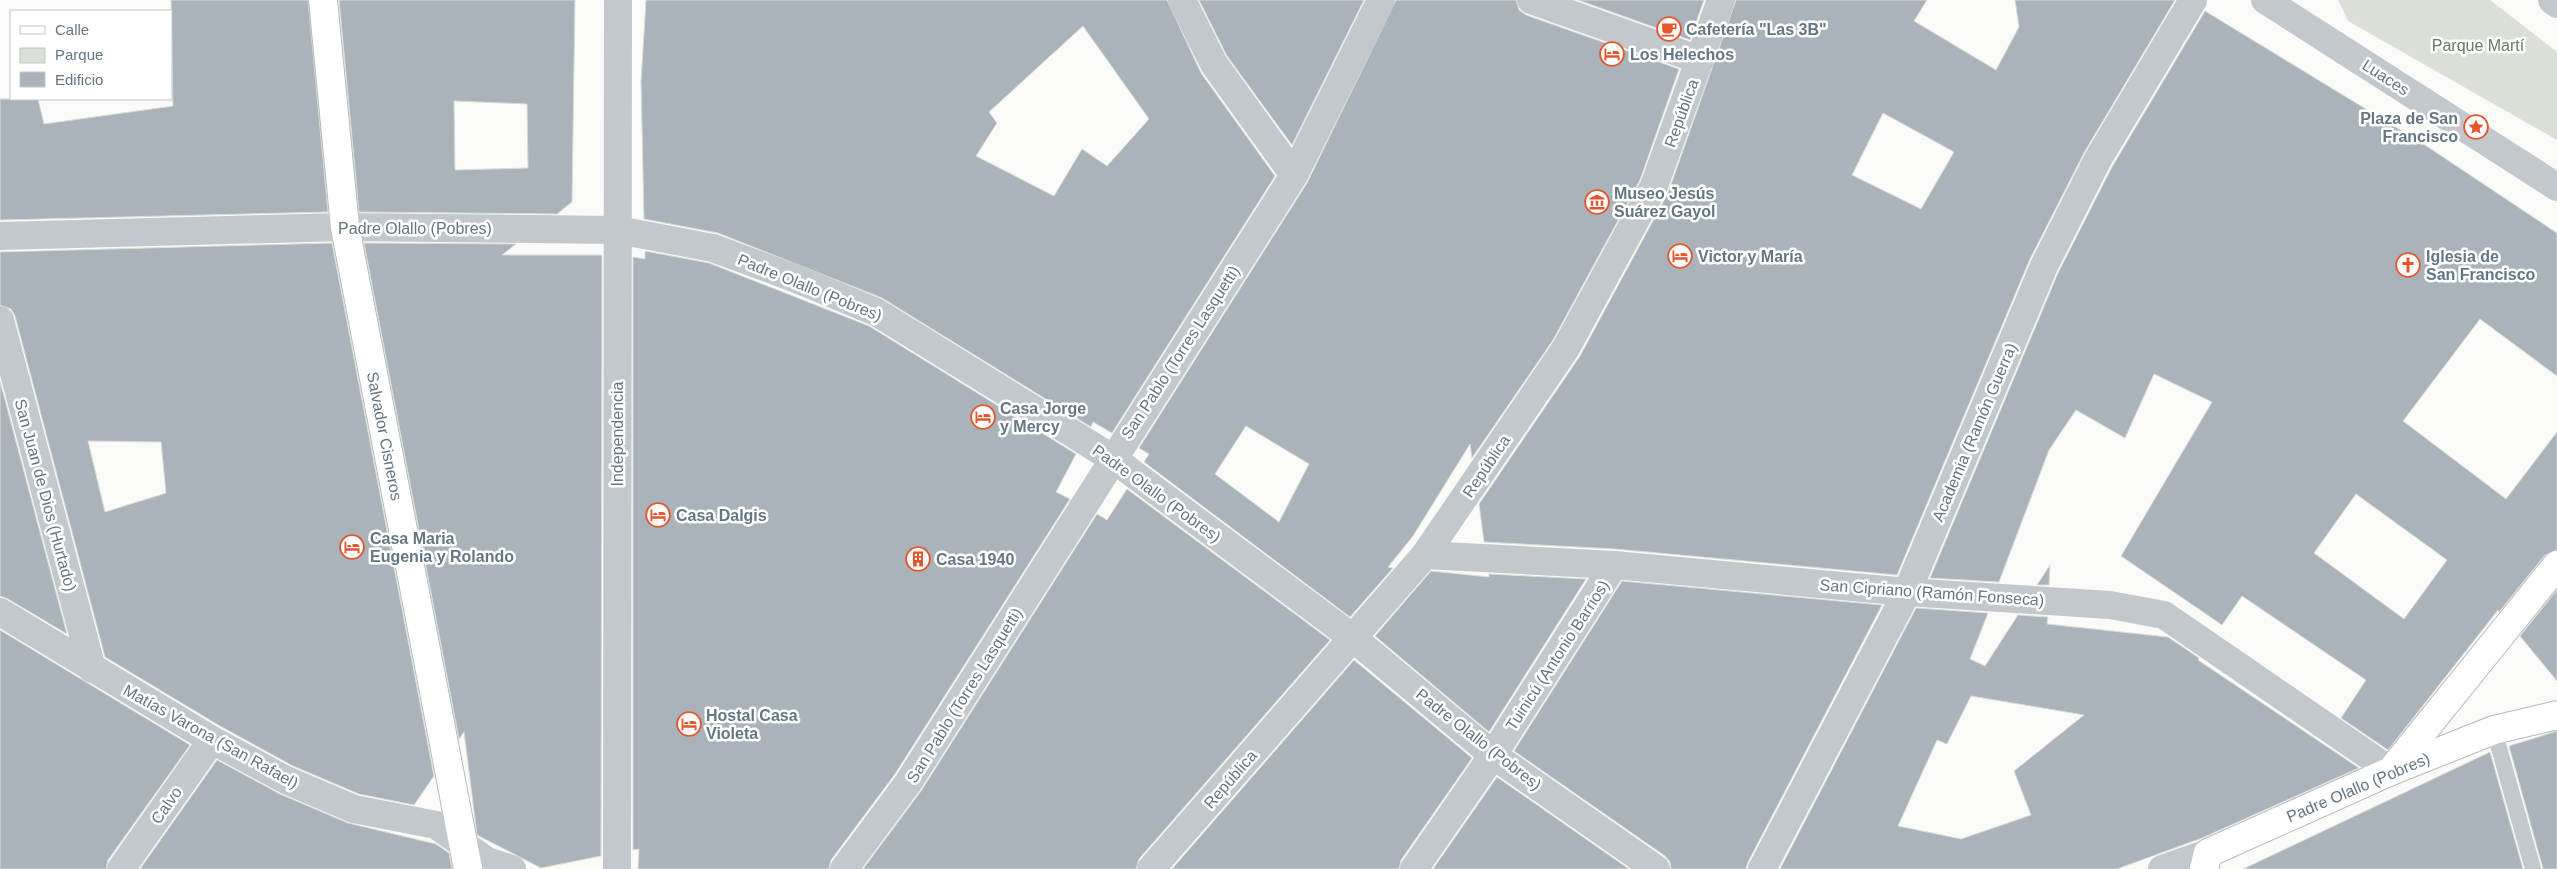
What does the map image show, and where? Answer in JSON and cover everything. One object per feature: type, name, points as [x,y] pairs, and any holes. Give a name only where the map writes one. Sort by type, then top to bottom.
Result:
[{"type":"main road","name":"Salvador Cisneros","points":[[323,0],[345,227],[457,841]]},
{"type":"main road","points":[[2391,771],[2557,565]]},
{"type":"main road","name":"Padre Olallo (Pobres)","points":[[2206,861],[2391,771],[2494,730],[2557,715]]},
{"type":"street","name":"Independencia","points":[[617,869],[618,0]]},
{"type":"street","points":[[1182,0],[1214,64],[1294,175]]},
{"type":"street","name":"San Pablo (Torres Lasquetti)","points":[[844,869],[908,783],[1112,458],[1294,175],[1381,0]]},
{"type":"street","points":[[1531,0],[1700,60]]},
{"type":"street","name":"República","points":[[1151,869],[1425,555],[1566,348],[1654,186],[1721,0]]},
{"type":"street","name":"Academia (Ramón Guerra)","points":[[1762,869],[1907,592],[2044,266],[2098,159],[2193,0]]},
{"type":"street","points":[[2552,0],[2557,4]]},
{"type":"street","name":"Luaces","points":[[2282,4],[2557,187]]},
{"type":"street","name":"Padre Olallo (Pobres)","points":[[0,236],[345,227],[618,230],[713,248],[876,312],[1112,458],[1353,638],[1493,755],[1656,869]]},
{"type":"street","name":"San Juan de Dios (Hurtado)","points":[[0,320],[92,669]]},
{"type":"street","name":"San Cipriano (Ramón Fonseca)","points":[[1425,555],[1614,565],[1907,592],[2110,605],[2164,615],[2391,771]]},
{"type":"street","name":"Tuinicú (Antonio Barrios)","points":[[1414,869],[1493,755],[1614,565]]},
{"type":"street","name":"Matías Varona (San Rafael)","points":[[0,612],[212,740],[286,780],[354,809],[457,841],[487,861],[512,869]]},
{"type":"street","name":"Calvo","points":[[121,869],[212,740]]},
{"type":"street","name":"Padre Olallo (Pobres)","points":[[2162,869],[2206,861]]},
{"type":"lane","points":[[2494,730],[2534,869]]},
{"type":"green space","name":"Parque Martí","points":[[2338,0],[2490,0],[2557,52],[2557,140],[2348,21]]},
{"type":"building","points":[[171,0],[308,0],[328,212],[0,220],[0,99],[38,100],[44,124],[173,106]]},
{"type":"building","points":[[339,0],[575,0],[572,202],[557,214],[359,212]],"holes":[[[454,101],[527,104],[528,168],[455,170]]]},
{"type":"building","points":[[646,0],[1167,0],[1201,73],[1275,176],[1112,433],[1093,422],[1091,427],[882,298],[718,233],[644,219],[641,81]],"holes":[[[1083,26],[1149,119],[1107,166],[1082,149],[1054,196],[976,156],[997,123],[989,112]]]},
{"type":"building","points":[[1199,0],[1364,0],[1292,145],[1227,56]]},
{"type":"building","points":[[1396,0],[1516,0],[1519,10],[1526,15],[1679,69],[1640,180],[1553,340],[1472,458],[1470,444],[1413,536],[1388,567],[1393,568],[1350,617],[1144,462],[1149,454],[1139,448],[1307,183]],"holes":[[[1246,426],[1309,464],[1279,522],[1215,474]]]},
{"type":"building","points":[[1578,0],[1704,0],[1690,40]]},
{"type":"building","points":[[1736,0],[1927,0],[1914,21],[1996,70],[2019,27],[2015,0],[2175,0],[2085,151],[2030,259],[1897,575],[1615,549],[1484,542],[1479,504],[1580,356],[1668,193]],"holes":[[[1883,113],[1954,152],[1921,209],[1852,175]]]},
{"type":"building","points":[[2205,11],[2425,145],[2557,233],[2557,376],[2480,319],[2403,421],[2506,499],[2557,432],[2557,550],[2545,555],[2499,612],[2498,610],[2388,750],[2341,718],[2366,680],[2242,596],[2222,625],[2121,556],[2212,402],[2154,374],[2125,438],[2076,410],[2049,450],[1999,582],[1930,578],[2058,273],[2112,167]],"holes":[[[2356,494],[2447,560],[2404,619],[2314,553]]]},
{"type":"building","points":[[332,243],[434,776],[414,805],[359,794],[293,766],[220,726],[105,657],[15,316],[11,309],[0,305],[0,252]],"holes":[[[88,441],[161,442],[166,493],[105,512]]]},
{"type":"building","points":[[364,243],[516,244],[502,255],[602,255],[601,856],[541,868],[477,835],[464,732],[459,739]]},
{"type":"building","points":[[645,251],[709,263],[869,326],[1076,454],[1056,492],[1070,499],[895,774],[831,860],[829,869],[638,869],[639,849],[633,850],[633,257],[645,259]]},
{"type":"building","points":[[0,381],[67,634],[0,596]]},
{"type":"building","points":[[1127,489],[1330,640],[1139,859],[1136,869],[863,869],[921,791],[1097,514],[1107,520]]},
{"type":"building","points":[[2050,565],[2049,585],[2037,585]]},
{"type":"building","points":[[1431,571],[1489,577],[1489,574],[1586,579],[1489,732],[1375,636]]},
{"type":"building","points":[[1622,581],[1882,605],[1746,869],[1671,869],[1670,862],[1665,856],[1514,751]]},
{"type":"building","points":[[2557,590],[2557,681],[2520,636]]},
{"type":"building","points":[[1916,608],[1988,613],[1970,659],[1985,666],[2018,615],[2048,617],[2047,624],[2168,637],[2199,658],[2198,660],[2359,768],[2202,838],[2117,869],[1780,869]],"holes":[[[1971,696],[2084,715],[2014,771],[2031,815],[1961,839],[1898,826],[1937,740],[1947,744]]]},
{"type":"building","points":[[0,630],[190,745],[108,860],[106,869],[0,869]]},
{"type":"building","points":[[1354,660],[1472,758],[1401,860],[1399,869],[1172,869]]},
{"type":"building","points":[[2557,731],[2557,869],[2543,869],[2509,746]]},
{"type":"building","points":[[2490,752],[2523,869],[2243,869]]},
{"type":"building","points":[[217,760],[280,794],[348,823],[436,844],[449,853],[452,869],[140,869]]},
{"type":"building","points":[[1497,777],[1629,869],[1433,869]]},
{"type":"place","name":"Cafetería \"Las 3B\"","points":[[1669,29]]},
{"type":"place","name":"Los Helechos","points":[[1612,54]]},
{"type":"place","name":"Plaza de San Francisco","points":[[2476,127]]},
{"type":"place","name":"Museo Jesús Suárez Gayol","points":[[1597,202]]},
{"type":"place","name":"Victor y María","points":[[1680,256]]},
{"type":"place","name":"Iglesia de San Francisco","points":[[2408,265]]},
{"type":"place","name":"Casa Jorge y Mercy","points":[[983,417]]},
{"type":"place","name":"Casa Dalgis","points":[[658,515]]},
{"type":"place","name":"Casa Maria Eugenia y Rolando","points":[[352,547]]},
{"type":"place","name":"Casa 1940","points":[[918,559]]},
{"type":"place","name":"Hostal Casa Violeta","points":[[689,724]]}]
